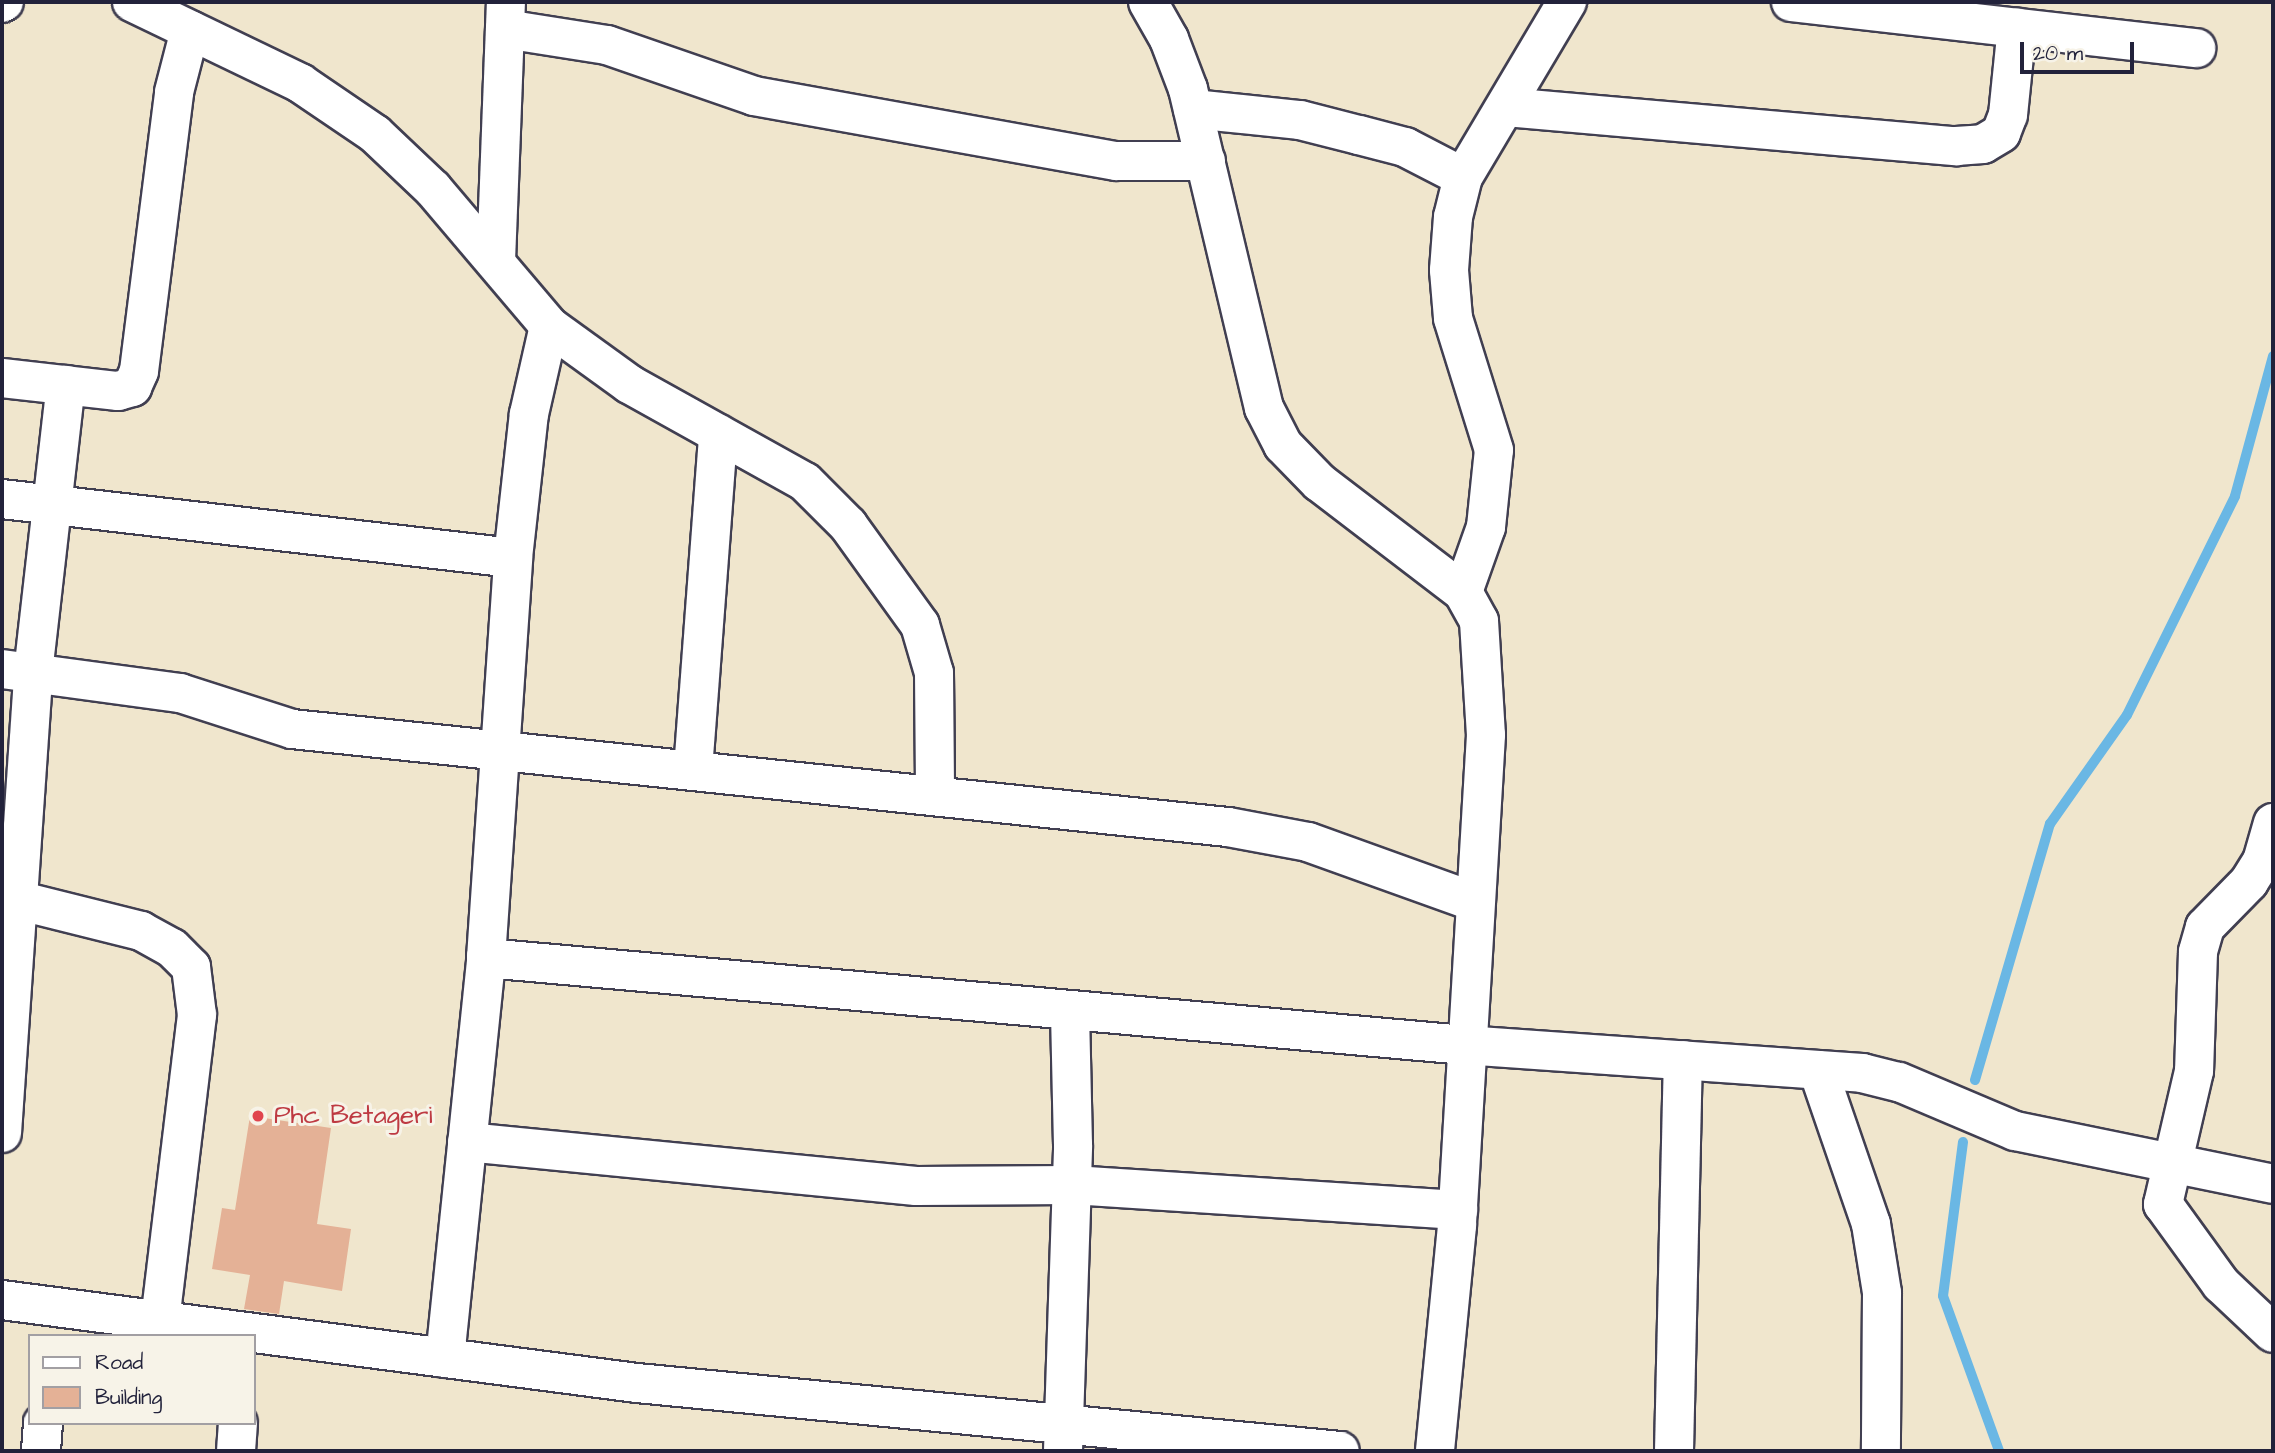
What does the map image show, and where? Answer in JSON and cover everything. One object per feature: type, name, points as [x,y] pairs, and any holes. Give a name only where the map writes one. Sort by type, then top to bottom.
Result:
[{"type":"street","points":[[131,2],[300,83],[375,134],[433,189],[549,326],[629,384],[805,482],[848,525],[920,625],[934,673],[935,795]]},
{"type":"street","points":[[1148,2],[1169,39],[1193,109],[1264,408],[1283,445],[1319,482],[1463,592],[1479,621],[1484,658],[1486,735],[1464,1045],[1458,1210],[1435,1451]]},
{"type":"street","points":[[1463,592],[1486,527],[1494,450],[1453,318],[1449,270],[1452,217],[1462,177],[1567,2]]},
{"type":"street","points":[[1791,2],[2196,48]]},
{"type":"street","points":[[496,261],[506,16],[607,45],[754,96],[1116,161],[1206,161]]},
{"type":"street","points":[[1506,107],[1956,146],[1983,144],[2001,133],[2008,115],[2017,27]]},
{"type":"street","points":[[2,378],[118,391],[132,387],[139,371],[167,138],[190,30]]},
{"type":"street","points":[[1193,109],[1300,120],[1405,147],[1462,177]]},
{"type":"street","points":[[445,1358],[486,958],[497,750],[513,558],[529,414],[549,326]]},
{"type":"street","points":[[2,1133],[8,944],[17,900],[17,671],[50,504],[66,385]]},
{"type":"street","points":[[693,770],[718,434]]},
{"type":"street","points":[[2,499],[513,558]]},
{"type":"street","points":[[17,671],[180,693],[292,729],[1228,827],[1308,842],[1475,902]]},
{"type":"street","points":[[2273,823],[2262,861],[2249,881],[2205,927],[2198,952],[2194,1071],[2169,1165],[2162,1204],[2170,1220],[2243,1308],[2273,1333]]},
{"type":"street","points":[[17,900],[141,931],[172,948],[191,967],[197,1015],[160,1321]]},
{"type":"street","points":[[486,958],[1464,1045],[1861,1073],[1899,1082],[2015,1131],[2169,1165],[2273,1184]]},
{"type":"street","points":[[1064,1438],[1072,1185],[1070,1011]]},
{"type":"street","points":[[1675,1451],[1683,1060]]},
{"type":"street","points":[[1818,1070],[1871,1224],[1882,1293],[1881,1451]]},
{"type":"street","points":[[467,1142],[916,1186],[1072,1185],[1458,1210]]},
{"type":"street","points":[[2,1300],[51,1321],[160,1321],[246,1334]]},
{"type":"street","points":[[256,1335],[1064,1438],[1340,1451]]},
{"type":"street","points":[[41,1451],[43,1425]]},
{"type":"street","points":[[236,1451],[238,1425]]},
{"type":"building","points":[[250,1116],[331,1128],[317,1224],[351,1229],[342,1291],[284,1281],[279,1314],[244,1309],[250,1275],[212,1269],[222,1208],[235,1210]]},
{"type":"waterway","points":[[1975,1080],[2050,824],[2127,715],[2235,496],[2273,356]]},
{"type":"waterway","points":[[1963,1142],[1943,1296],[1999,1451]]},
{"type":"place","name":"Phc Betageri","points":[[258,1116]]}]
